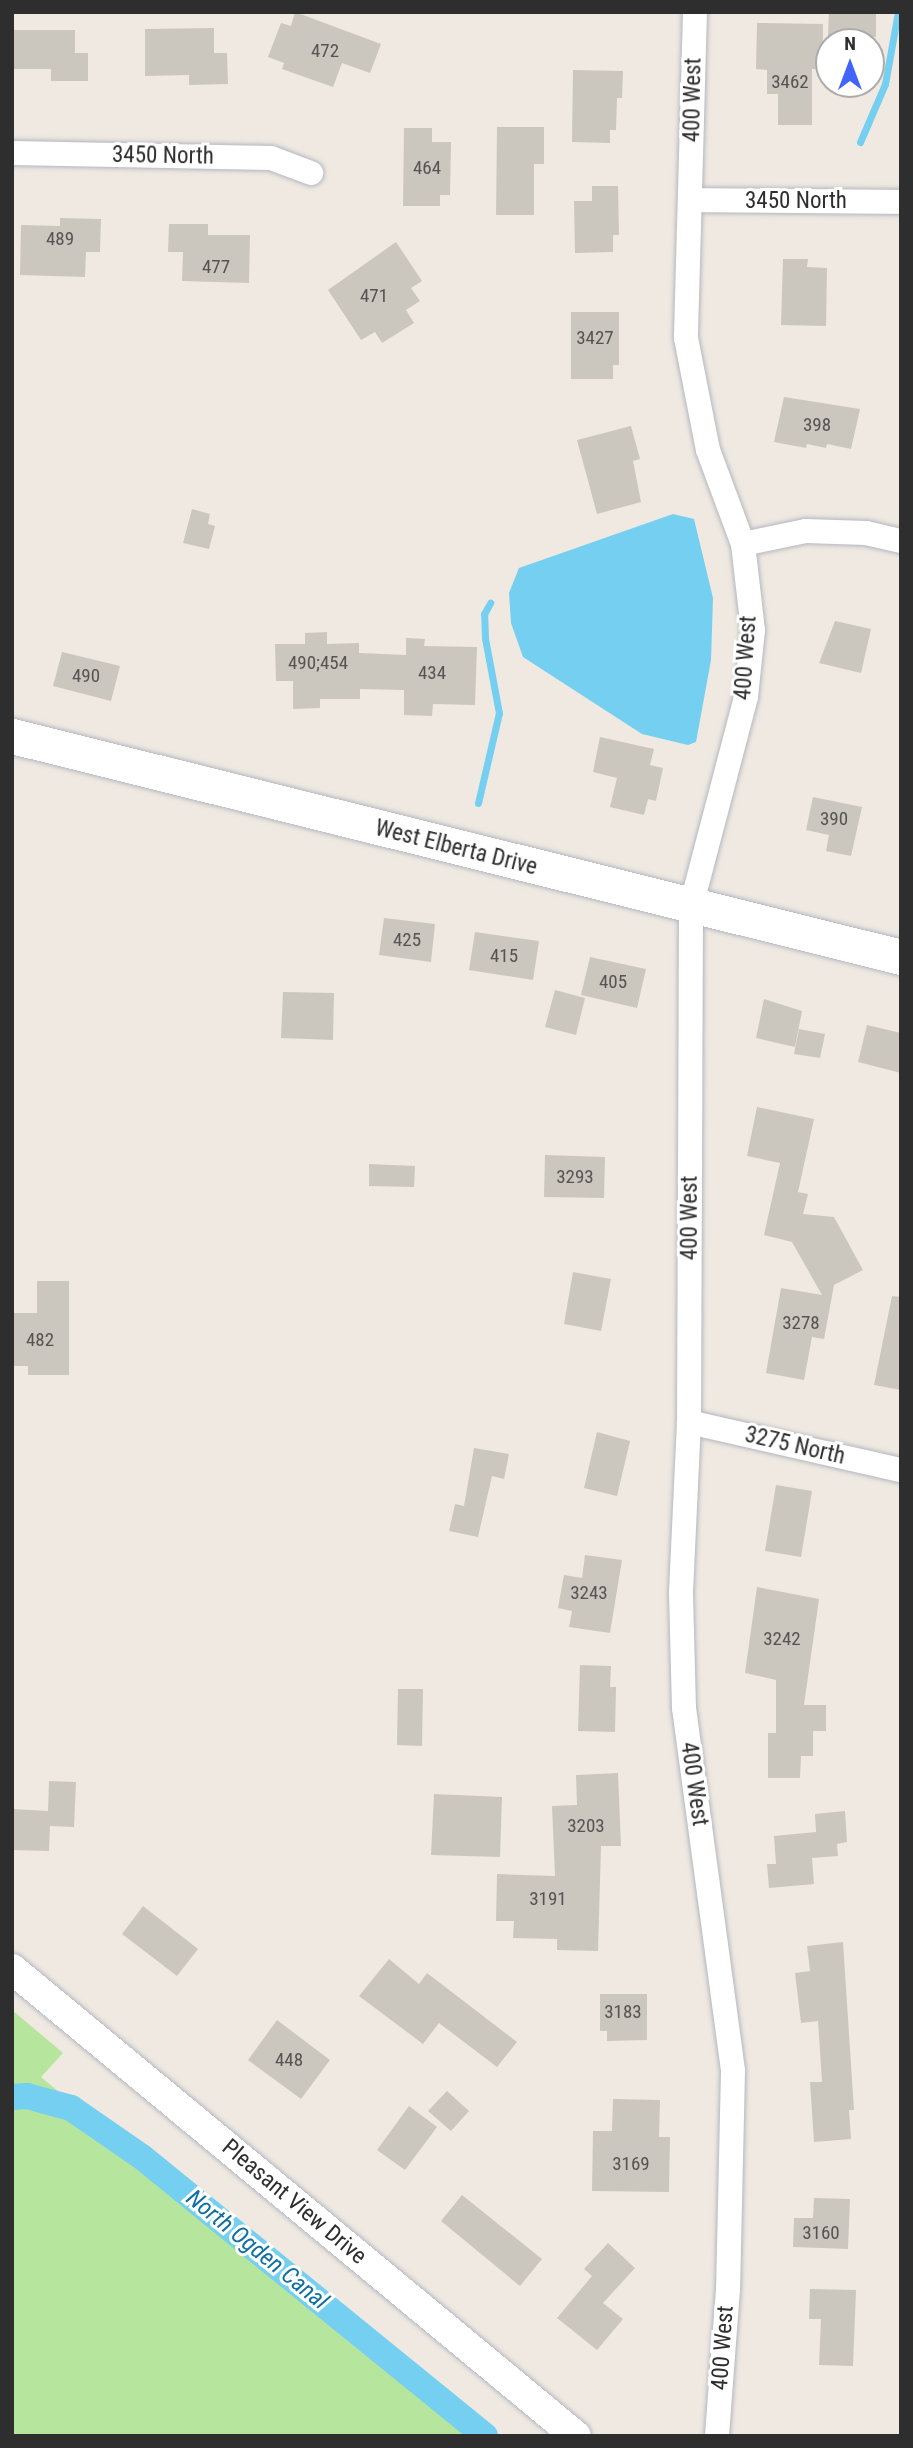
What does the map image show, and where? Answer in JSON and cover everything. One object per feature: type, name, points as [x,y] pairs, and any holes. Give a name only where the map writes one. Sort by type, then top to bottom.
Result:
[{"type":"main road","name":"West Elberta Drive","points":[[12,736],[691,907],[901,957]]},
{"type":"street","name":"400 West","points":[[695,12],[692,200],[686,338],[708,450],[743,544],[752,630],[746,697],[691,907],[689,1422],[681,1594],[684,1708],[733,2071],[728,2288],[717,2436]]},
{"type":"street","name":"3450 North","points":[[12,153],[271,158],[311,173]]},
{"type":"street","name":"3450 North","points":[[692,200],[901,202]]},
{"type":"street","points":[[743,544],[806,531],[866,533],[901,541]]},
{"type":"street","name":"3275 North","points":[[689,1422],[901,1470]]},
{"type":"street","name":"Pleasant View Drive","points":[[12,1969],[576,2436]]},
{"type":"green space","points":[[12,2010],[63,2053],[41,2077],[474,2436],[12,2436]]},
{"type":"water","points":[[673,514],[694,519],[713,598],[711,660],[696,742],[688,745],[642,734],[523,657],[511,623],[509,593],[519,568]]},
{"type":"building","points":[[295,12],[381,44],[370,73],[342,63],[333,87],[282,69],[284,63],[268,57],[281,23],[291,26]]},
{"type":"building","points":[[829,12],[876,12],[876,28],[828,28]]},
{"type":"building","points":[[757,23],[823,24],[823,28],[815,28],[812,125],[778,125],[778,94],[767,94],[767,70],[756,69]]},
{"type":"building","points":[[214,28],[214,53],[227,53],[228,84],[189,85],[189,75],[145,76],[145,29]]},
{"type":"building","points":[[13,30],[75,30],[75,53],[88,53],[88,81],[51,81],[51,69],[13,69]]},
{"type":"building","points":[[573,70],[623,71],[622,98],[617,98],[616,130],[610,130],[610,143],[572,142]]},
{"type":"building","points":[[497,127],[544,127],[544,164],[534,164],[534,215],[496,215]]},
{"type":"building","points":[[404,128],[432,128],[432,142],[451,142],[450,195],[440,195],[440,206],[403,206]]},
{"type":"building","points":[[592,186],[618,186],[619,235],[613,235],[613,252],[575,253],[574,201],[592,201]]},
{"type":"building","points":[[60,218],[101,219],[100,252],[86,252],[85,277],[20,275],[21,225],[60,226]]},
{"type":"building","points":[[169,224],[208,224],[208,235],[250,235],[249,283],[182,281],[183,252],[168,252]]},
{"type":"building","points":[[396,242],[422,281],[411,288],[420,301],[406,310],[414,323],[382,343],[375,332],[361,340],[328,290]]},
{"type":"building","points":[[783,259],[808,259],[807,267],[827,268],[826,326],[781,325]]},
{"type":"building","points":[[571,312],[619,312],[619,365],[613,365],[613,379],[571,379]]},
{"type":"building","points":[[784,397],[860,409],[851,449],[827,444],[826,448],[807,444],[806,448],[774,442]]},
{"type":"building","points":[[631,426],[640,459],[633,461],[641,502],[597,514],[577,440]]},
{"type":"building","points":[[192,509],[210,514],[208,524],[215,526],[209,549],[183,543]]},
{"type":"building","points":[[835,621],[871,629],[861,673],[819,663]]},
{"type":"building","points":[[327,632],[327,644],[359,643],[359,653],[406,655],[406,638],[425,639],[424,646],[477,647],[475,705],[433,704],[432,716],[404,715],[404,690],[360,689],[360,699],[320,699],[320,708],[293,709],[293,681],[276,681],[275,644],[305,644],[305,633]]},
{"type":"building","points":[[62,652],[120,666],[111,701],[53,686]]},
{"type":"building","points":[[600,737],[654,749],[650,765],[663,768],[656,801],[648,799],[644,815],[610,807],[617,778],[593,772]]},
{"type":"building","points":[[813,797],[862,807],[851,856],[826,851],[829,835],[806,830]]},
{"type":"building","points":[[384,918],[435,924],[431,962],[379,955]]},
{"type":"building","points":[[475,932],[539,941],[533,980],[469,970]]},
{"type":"building","points":[[590,957],[646,969],[637,1008],[581,995]]},
{"type":"building","points":[[555,990],[585,998],[576,1035],[545,1027]]},
{"type":"building","points":[[283,992],[334,993],[333,1040],[281,1038]]},
{"type":"building","points":[[764,999],[802,1011],[795,1047],[756,1038]]},
{"type":"building","points":[[867,1025],[901,1033],[901,1073],[858,1062]]},
{"type":"building","points":[[799,1029],[825,1034],[820,1058],[794,1054]]},
{"type":"building","points":[[757,1107],[814,1119],[798,1192],[808,1194],[803,1214],[834,1217],[863,1270],[834,1285],[824,1339],[812,1337],[804,1380],[766,1373],[781,1288],[822,1295],[792,1242],[764,1235],[780,1163],[747,1156]]},
{"type":"building","points":[[545,1155],[605,1157],[604,1198],[544,1197]]},
{"type":"building","points":[[369,1164],[415,1166],[414,1187],[369,1186]]},
{"type":"building","points":[[573,1272],[611,1279],[601,1331],[564,1324]]},
{"type":"building","points":[[37,1281],[69,1281],[69,1375],[28,1375],[28,1366],[12,1366],[12,1313],[37,1313]]},
{"type":"building","points":[[892,1296],[901,1297],[901,1390],[874,1385]]},
{"type":"building","points":[[597,1432],[630,1441],[617,1496],[584,1488]]},
{"type":"building","points":[[474,1448],[509,1454],[504,1479],[492,1476],[478,1537],[449,1531],[455,1504],[464,1506]]},
{"type":"building","points":[[776,1485],[812,1491],[801,1557],[765,1551]]},
{"type":"building","points":[[585,1555],[622,1560],[610,1633],[569,1627],[572,1611],[558,1608],[564,1575],[582,1578]]},
{"type":"building","points":[[757,1587],[819,1599],[804,1705],[826,1705],[826,1731],[813,1731],[813,1756],[801,1756],[800,1778],[768,1778],[768,1733],[776,1733],[776,1680],[745,1673]]},
{"type":"building","points":[[580,1665],[611,1666],[610,1687],[616,1687],[615,1732],[578,1731]]},
{"type":"building","points":[[398,1689],[423,1689],[422,1746],[397,1745]]},
{"type":"building","points":[[618,1773],[621,1846],[601,1846],[598,1951],[557,1950],[557,1939],[513,1938],[514,1921],[496,1921],[497,1874],[555,1876],[552,1806],[577,1805],[576,1775]]},
{"type":"building","points":[[49,1781],[76,1782],[74,1827],[50,1826],[49,1851],[12,1850],[12,1809],[48,1811]]},
{"type":"building","points":[[434,1794],[502,1797],[500,1857],[431,1855]]},
{"type":"building","points":[[845,1811],[847,1842],[837,1844],[838,1856],[812,1858],[814,1884],[769,1888],[767,1864],[776,1864],[774,1836],[816,1832],[815,1814]]},
{"type":"building","points":[[143,1906],[198,1949],[177,1976],[122,1934]]},
{"type":"building","points":[[843,1942],[854,2110],[849,2110],[851,2139],[814,2142],[810,2082],[822,2082],[818,2021],[801,2023],[795,1973],[810,1971],[807,1946]]},
{"type":"building","points":[[389,1959],[419,1984],[427,1973],[517,2042],[497,2067],[439,2023],[423,2044],[359,1996]]},
{"type":"building","points":[[600,1994],[647,1994],[647,2040],[607,2041],[607,2031],[600,2031]]},
{"type":"building","points":[[277,2020],[330,2060],[301,2099],[248,2060]]},
{"type":"building","points":[[447,2091],[469,2111],[451,2131],[428,2111]]},
{"type":"building","points":[[613,2099],[660,2100],[659,2137],[670,2137],[669,2192],[592,2191],[593,2131],[612,2131]]},
{"type":"building","points":[[409,2106],[437,2127],[405,2170],[377,2150]]},
{"type":"building","points":[[462,2195],[542,2259],[520,2286],[441,2221]]},
{"type":"building","points":[[814,2198],[850,2199],[848,2249],[793,2247],[794,2218],[813,2218]]},
{"type":"building","points":[[608,2243],[635,2268],[603,2303],[623,2319],[597,2350],[557,2318],[592,2276],[584,2269]]},
{"type":"building","points":[[810,2289],[856,2290],[853,2366],[819,2365],[821,2319],[809,2319]]},
{"type":"waterway","points":[[860,142],[885,84],[898,12]]},
{"type":"waterway","points":[[478,803],[499,713],[485,638],[484,614],[490,603]]},
{"type":"waterway","name":"North Ogden Canal","points":[[12,2097],[27,2096],[71,2108],[142,2157],[485,2436]]}]
